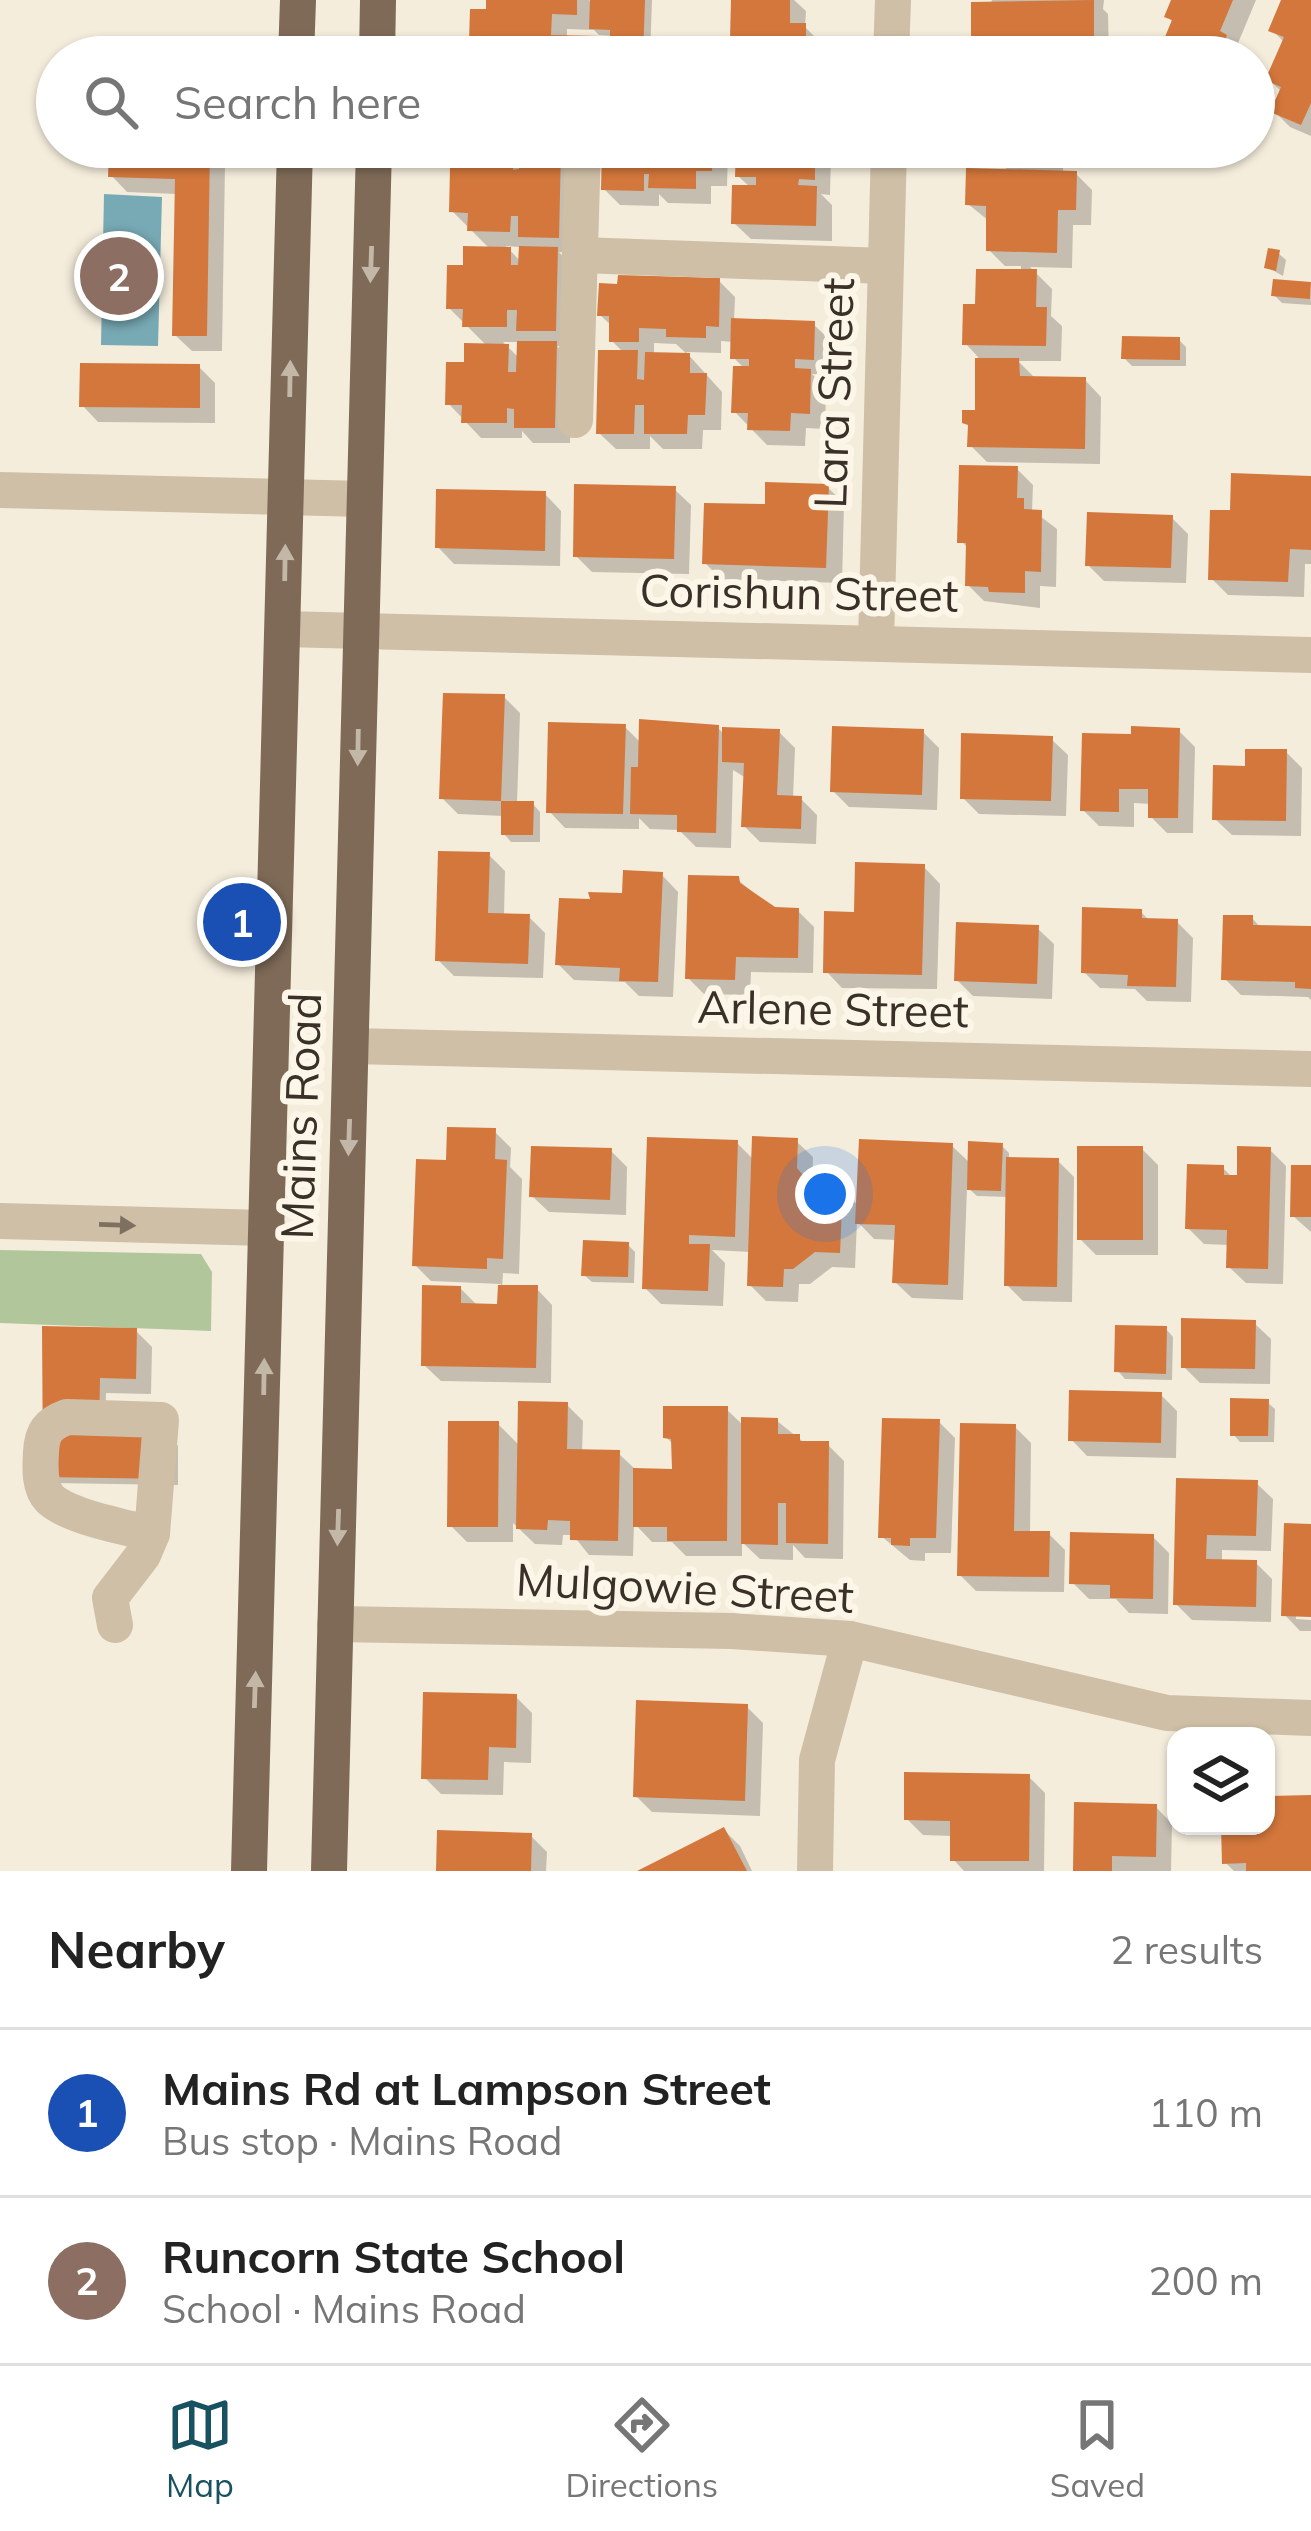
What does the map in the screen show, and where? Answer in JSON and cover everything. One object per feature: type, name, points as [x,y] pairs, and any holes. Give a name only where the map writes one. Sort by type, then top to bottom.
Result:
[{"type":"main road","points":[[297,36],[298,0]]},
{"type":"main road","points":[[377,36],[378,0]]},
{"type":"main road","name":"Mains Road","points":[[249,1871],[295,168]]},
{"type":"main road","name":"Mains Road","points":[[329,1871],[373,168]]},
{"type":"street","points":[[892,36],[893,0]]},
{"type":"street","points":[[575,420],[582,168]]},
{"type":"street","name":"Lara Street","points":[[876,643],[888,168]]},
{"type":"street","points":[[580,256],[885,266]]},
{"type":"street","points":[[0,490],[364,499]]},
{"type":"street","name":"Corishun Street","points":[[284,629],[1311,655]]},
{"type":"street","name":"Arlene Street","points":[[352,1046],[1311,1069]]},
{"type":"street","points":[[0,1221],[268,1228]]},
{"type":"street","points":[[116,1625],[110,1598],[143,1555],[152,1534]]},
{"type":"street","name":"Mulgowie Street","points":[[334,1624],[732,1631],[850,1639],[1167,1713],[1311,1718]]},
{"type":"street","points":[[814,1871],[817,1760],[850,1639]]},
{"type":"green space","points":[[0,1250],[201,1254],[212,1272],[211,1331],[0,1323]]},
{"type":"water","points":[[104,194],[162,197],[158,346],[101,345]]},
{"type":"building","points":[[486,0],[577,0],[577,15],[552,14],[551,35],[601,36],[469,36],[470,9],[486,9]]},
{"type":"building","points":[[590,0],[645,0],[644,36],[610,36],[610,30],[589,29]]},
{"type":"building","points":[[731,0],[790,0],[790,23],[806,23],[806,36],[730,36]]},
{"type":"building","points":[[1094,0],[1094,36],[971,36],[971,2]]},
{"type":"building","points":[[1171,0],[1233,0],[1220,31],[1227,36],[1165,36],[1172,20],[1164,17]]},
{"type":"building","points":[[1281,0],[1311,0],[1311,103],[1301,125],[1275,114],[1281,87],[1275,84],[1275,57],[1284,37],[1268,31]]},
{"type":"building","points":[[108,168],[210,168],[207,336],[172,336],[175,179],[108,177]]},
{"type":"building","points":[[450,168],[561,168],[559,238],[518,237],[518,216],[511,216],[510,232],[467,231],[468,213],[449,212]]},
{"type":"building","points":[[602,168],[712,168],[696,171],[696,189],[648,188],[649,174],[644,174],[644,191],[601,190]]},
{"type":"building","points":[[735,168],[815,168],[815,180],[799,179],[798,185],[817,186],[816,226],[731,224],[732,185],[756,185],[756,177],[735,177]]},
{"type":"building","points":[[966,168],[1077,171],[1076,210],[1058,210],[1057,253],[986,251],[986,206],[965,205]]},
{"type":"building","points":[[463,246],[511,247],[511,265],[518,265],[519,246],[558,247],[556,331],[516,331],[517,310],[507,310],[507,327],[462,327],[463,309],[446,309],[447,265],[463,265]]},
{"type":"building","points":[[1268,248],[1280,250],[1276,271],[1264,268]]},
{"type":"building","points":[[976,269],[1037,269],[1036,307],[1047,307],[1046,346],[962,345],[963,304],[975,304]]},
{"type":"building","points":[[618,275],[720,278],[719,327],[706,326],[706,338],[666,337],[666,329],[639,328],[639,342],[609,342],[609,316],[597,316],[599,283],[617,284]]},
{"type":"building","points":[[1273,279],[1311,282],[1310,299],[1271,296]]},
{"type":"building","points":[[731,318],[815,321],[814,360],[795,359],[795,368],[811,369],[810,414],[791,413],[790,431],[747,430],[748,413],[731,413],[733,366],[749,366],[749,359],[730,359]]},
{"type":"building","points":[[1122,336],[1180,337],[1180,360],[1121,359]]},
{"type":"building","points":[[517,341],[557,341],[555,428],[514,428],[514,409],[507,408],[507,423],[461,423],[462,405],[445,405],[446,362],[464,362],[464,343],[509,344],[508,372],[516,372]]},
{"type":"building","points":[[598,350],[638,350],[637,379],[644,380],[645,352],[690,353],[690,373],[707,373],[705,415],[688,415],[687,434],[644,434],[644,405],[635,405],[634,434],[596,434]]},
{"type":"building","points":[[975,358],[1019,358],[1020,376],[1086,377],[1085,449],[967,447],[968,425],[962,423],[962,410],[975,410]]},
{"type":"building","points":[[80,363],[200,364],[200,408],[79,407]]},
{"type":"building","points":[[959,465],[1018,466],[1017,498],[1024,498],[1024,509],[1042,510],[1041,572],[1025,571],[1025,593],[965,586],[966,543],[957,543]]},
{"type":"building","points":[[1231,473],[1311,476],[1311,550],[1290,549],[1288,582],[1208,580],[1210,510],[1230,510]]},
{"type":"building","points":[[765,482],[829,484],[826,568],[702,564],[704,503],[765,504]]},
{"type":"building","points":[[574,484],[676,486],[674,559],[573,557]]},
{"type":"building","points":[[436,489],[546,491],[545,551],[435,548]]},
{"type":"building","points":[[1087,512],[1173,515],[1171,568],[1085,566]]},
{"type":"building","points":[[443,693],[505,694],[501,801],[439,799]]},
{"type":"building","points":[[639,719],[719,725],[716,833],[677,832],[677,815],[630,814]]},
{"type":"building","points":[[548,722],[626,724],[623,814],[546,813]]},
{"type":"building","points":[[832,726],[924,729],[922,795],[830,792]]},
{"type":"building","points":[[1131,726],[1180,728],[1178,818],[1148,818],[1148,789],[1119,789],[1119,812],[1080,811],[1082,733],[1131,734]]},
{"type":"building","points":[[722,727],[780,729],[777,795],[802,796],[801,829],[741,827],[744,763],[722,762]]},
{"type":"building","points":[[961,733],[1053,736],[1051,801],[960,799]]},
{"type":"building","points":[[1245,749],[1287,749],[1286,821],[1212,820],[1213,765],[1245,766]]},
{"type":"building","points":[[501,801],[534,801],[533,835],[501,835]]},
{"type":"building","points":[[438,851],[490,852],[488,913],[530,914],[528,964],[435,961]]},
{"type":"building","points":[[855,862],[925,864],[922,975],[823,973],[824,911],[854,912]]},
{"type":"building","points":[[623,870],[663,872],[658,982],[619,981],[620,968],[555,965],[559,898],[590,899],[588,892],[622,893]]},
{"type":"building","points":[[688,875],[739,876],[740,883],[775,907],[799,908],[798,958],[736,957],[735,980],[685,979]]},
{"type":"building","points":[[1082,907],[1142,909],[1142,918],[1178,919],[1176,987],[1127,986],[1128,975],[1081,973]]},
{"type":"building","points":[[1223,915],[1253,915],[1253,925],[1311,926],[1311,989],[1295,988],[1295,982],[1221,980]]},
{"type":"building","points":[[956,922],[1039,925],[1037,984],[954,981]]},
{"type":"building","points":[[447,1127],[496,1128],[495,1159],[507,1160],[503,1259],[487,1258],[487,1269],[412,1266],[416,1159],[446,1160]]},
{"type":"building","points":[[752,1136],[798,1138],[797,1168],[811,1185],[843,1186],[840,1253],[815,1252],[793,1269],[784,1269],[783,1287],[747,1286]]},
{"type":"building","points":[[647,1137],[738,1140],[735,1237],[689,1235],[689,1244],[710,1244],[708,1291],[642,1289]]},
{"type":"building","points":[[859,1139],[953,1143],[948,1285],[892,1283],[895,1225],[855,1224]]},
{"type":"building","points":[[968,1141],[1003,1143],[1001,1191],[967,1190]]},
{"type":"building","points":[[531,1146],[612,1148],[610,1200],[529,1197]]},
{"type":"building","points":[[1077,1146],[1143,1146],[1143,1240],[1077,1240]]},
{"type":"building","points":[[1237,1146],[1271,1147],[1268,1269],[1226,1268],[1227,1230],[1185,1229],[1187,1164],[1224,1165],[1224,1175],[1237,1175]]},
{"type":"building","points":[[1006,1157],[1059,1158],[1057,1287],[1004,1286]]},
{"type":"building","points":[[1291,1165],[1311,1165],[1311,1217],[1290,1217]]},
{"type":"building","points":[[583,1240],[629,1242],[628,1277],[581,1276]]},
{"type":"building","points":[[422,1285],[461,1286],[461,1303],[497,1304],[498,1285],[538,1285],[536,1368],[421,1366]]},
{"type":"building","points":[[1181,1318],[1256,1320],[1255,1369],[1181,1368]]},
{"type":"building","points":[[1115,1325],[1167,1326],[1166,1374],[1114,1372]]},
{"type":"building","points":[[42,1326],[137,1328],[136,1379],[100,1378],[99,1434],[172,1435],[172,1479],[43,1477]]},
{"type":"building","points":[[1069,1390],[1162,1392],[1161,1443],[1068,1441]]},
{"type":"building","points":[[1230,1398],[1269,1399],[1268,1436],[1230,1436]]},
{"type":"building","points":[[518,1401],[568,1402],[567,1449],[620,1450],[618,1541],[570,1540],[570,1521],[548,1520],[547,1530],[516,1529]]},
{"type":"building","points":[[663,1406],[728,1406],[727,1541],[667,1541],[667,1527],[633,1527],[633,1468],[672,1469],[671,1439],[663,1438]]},
{"type":"building","points":[[741,1417],[778,1418],[778,1434],[800,1434],[800,1441],[829,1441],[828,1544],[786,1543],[786,1503],[778,1503],[778,1545],[741,1544]]},
{"type":"building","points":[[882,1418],[940,1419],[936,1538],[910,1538],[910,1546],[891,1545],[891,1538],[878,1538]]},
{"type":"building","points":[[448,1421],[499,1421],[498,1527],[447,1527]]},
{"type":"building","points":[[960,1423],[1016,1424],[1014,1531],[1050,1531],[1049,1577],[957,1576]]},
{"type":"building","points":[[1176,1478],[1258,1480],[1256,1536],[1207,1535],[1206,1559],[1257,1560],[1256,1607],[1173,1605]]},
{"type":"building","points":[[1284,1523],[1311,1524],[1311,1617],[1281,1616]]},
{"type":"building","points":[[1070,1532],[1154,1534],[1153,1599],[1110,1598],[1110,1585],[1069,1584]]},
{"type":"building","points":[[423,1692],[517,1694],[516,1748],[489,1747],[488,1780],[421,1779]]},
{"type":"building","points":[[636,1700],[748,1704],[745,1801],[633,1797]]},
{"type":"building","points":[[904,1772],[1030,1774],[1029,1861],[950,1861],[950,1821],[904,1820]]},
{"type":"building","points":[[1311,1795],[1311,1871],[1246,1871],[1246,1863],[1222,1864],[1221,1835],[1275,1835],[1275,1796]]},
{"type":"building","points":[[1074,1802],[1157,1804],[1156,1857],[1112,1856],[1112,1871],[1073,1871]]},
{"type":"building","points":[[724,1827],[747,1871],[637,1871]]},
{"type":"building","points":[[437,1830],[532,1833],[531,1871],[436,1871]]},
{"type":"place","name":"Runcorn State School","points":[[119,276]]},
{"type":"place","name":"Mains Rd at Lampson Street","points":[[242,922]]}]
